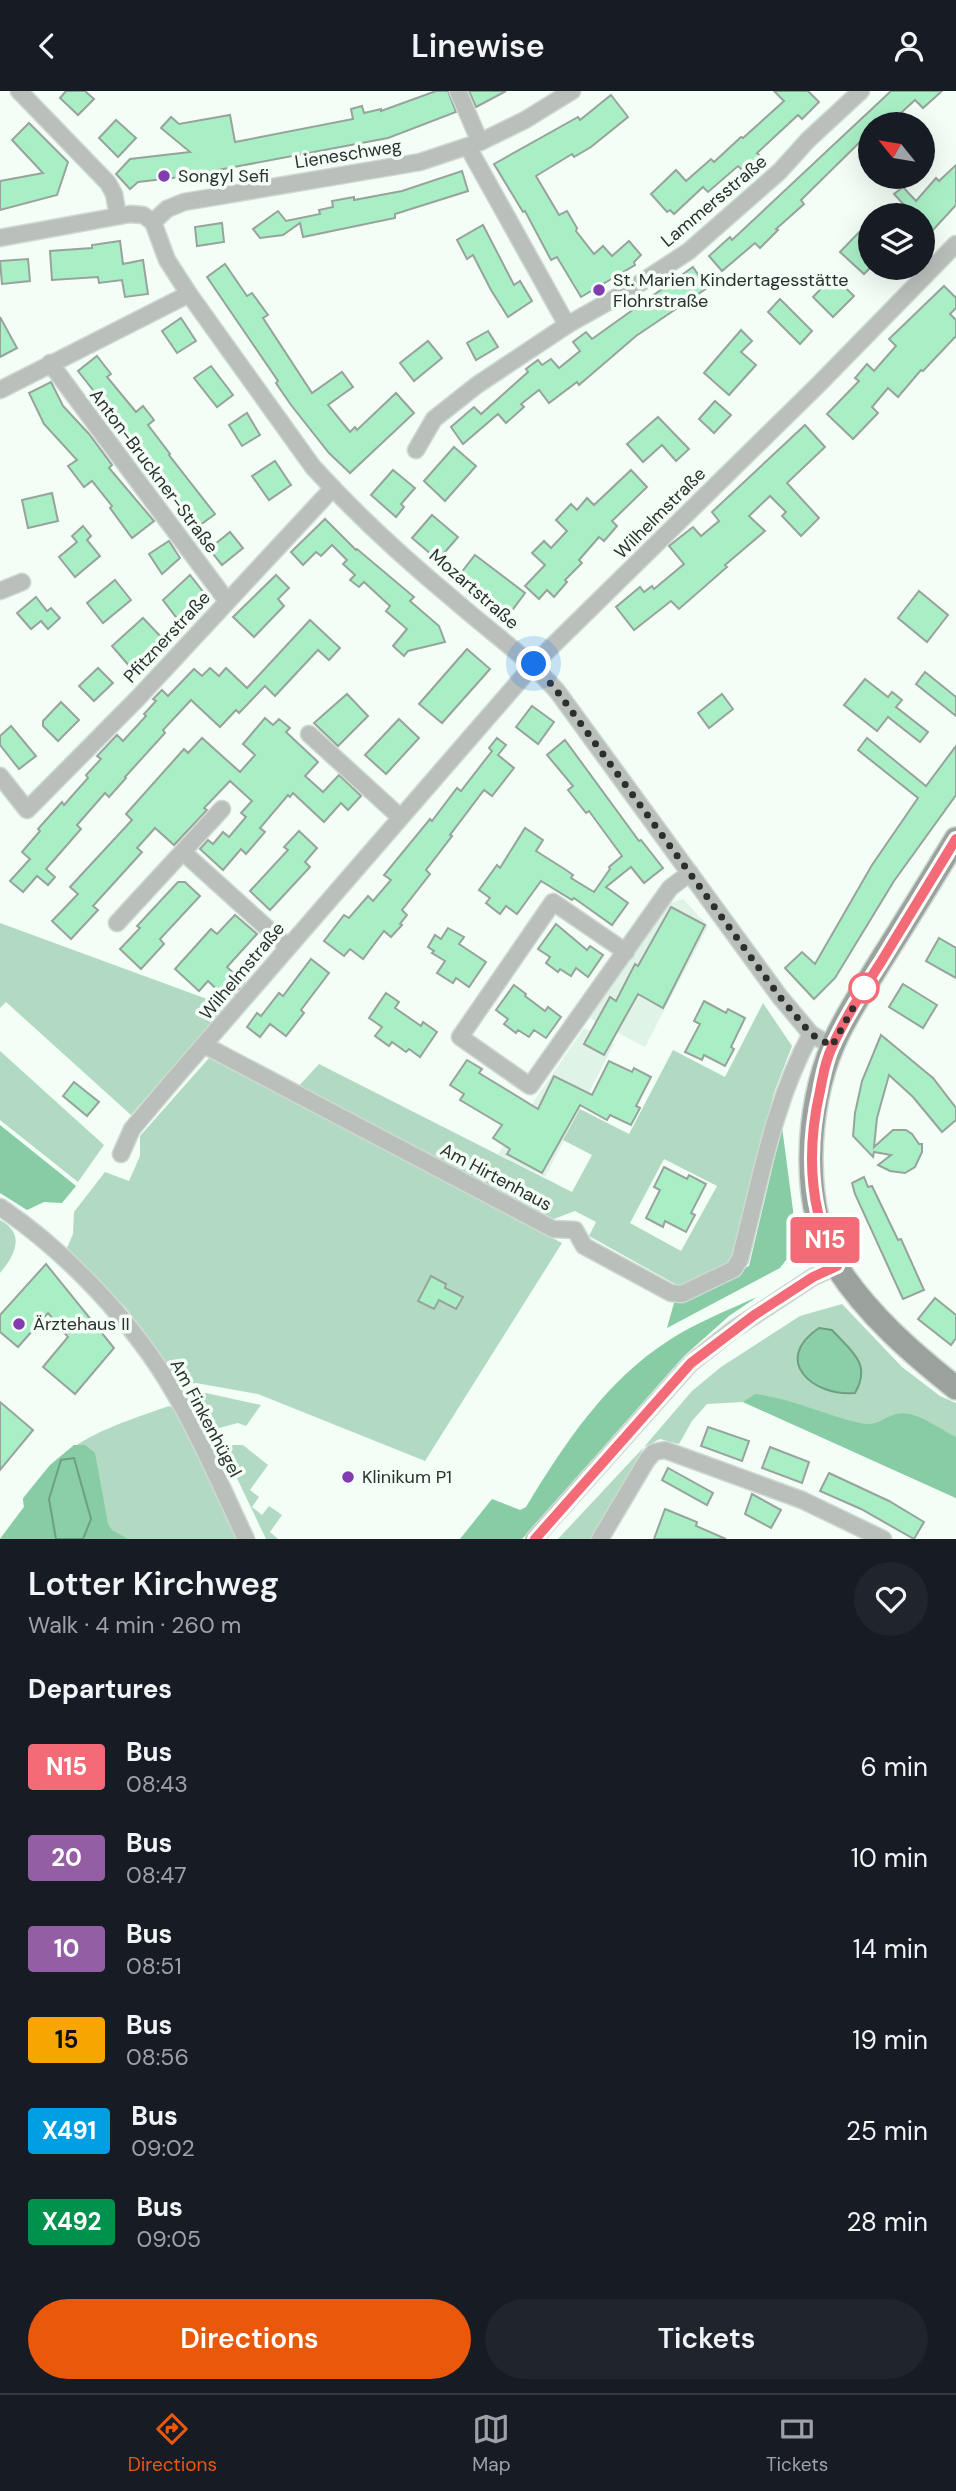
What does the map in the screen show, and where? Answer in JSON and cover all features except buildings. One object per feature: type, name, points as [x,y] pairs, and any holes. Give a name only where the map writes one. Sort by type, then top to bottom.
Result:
[{"type":"street","points":[[19,91],[108,183],[114,194],[118,216]]},
{"type":"street","points":[[458,91],[474,145],[567,325]]},
{"type":"street","name":"Lieneschweg","points":[[153,222],[167,209],[184,202],[420,162],[474,145],[525,120],[572,91]]},
{"type":"street","name":"Lammersstraße","points":[[416,450],[434,419],[477,386],[567,325],[631,289],[689,251],[761,189],[861,91]]},
{"type":"street","points":[[0,238],[130,214],[142,215],[153,222]]},
{"type":"street","name":"Mozartstraße","points":[[153,222],[167,260],[189,294],[313,467],[452,599],[534,664],[557,691],[780,997],[811,1034],[832,1046]]},
{"type":"street","name":"Wilhelmstraße","points":[[121,1154],[132,1129],[534,664],[956,244]]},
{"type":"street","points":[[0,390],[189,294]]},
{"type":"street","name":"Anton-Bruckner-Straße","points":[[50,363],[227,601]]},
{"type":"street","name":"Pfitznerstraße","points":[[0,776],[27,810],[137,699],[333,488]]},
{"type":"street","points":[[0,590],[22,582]]},
{"type":"street","points":[[309,734],[400,817]]},
{"type":"street","points":[[117,923],[222,809]]},
{"type":"street","points":[[956,839],[864,988],[832,1046],[814,1116],[810,1150],[815,1206],[822,1233],[837,1266],[889,1331],[956,1388]]},
{"type":"street","points":[[183,852],[288,947]]},
{"type":"street","points":[[626,952],[553,902],[460,1037],[530,1086],[626,952],[670,888],[690,873]]},
{"type":"street","name":"Am Hirtenhaus","points":[[204,1045],[553,1229],[575,1230],[584,1245],[671,1293],[682,1294],[734,1269],[740,1259],[774,1122],[794,1064],[811,1034]]},
{"type":"street","name":"Am Finkenhügel","points":[[0,1207],[60,1252],[119,1316],[149,1354],[175,1394],[246,1539]]},
{"type":"street","points":[[534,1539],[691,1363],[734,1329],[813,1277],[837,1266]]},
{"type":"street","points":[[600,1539],[647,1460],[654,1453],[665,1450],[802,1500],[883,1539]]},
{"type":"shaded area","points":[[683,899],[708,926],[645,1047],[590,1018],[668,904]]},
{"type":"shaded area","points":[[0,923],[226,1006],[131,1115],[6,1002],[0,1008]]},
{"type":"shaded area","points":[[763,1003],[792,1046],[774,1093],[730,1266],[684,1289],[589,1236],[596,1222],[575,1211],[551,1220],[297,1088],[319,1064],[572,1192],[592,1155],[563,1140],[580,1109],[629,1134],[673,1050],[725,1077]],"holes":[[[664,1159],[717,1186],[681,1251],[630,1223]]]},
{"type":"shaded area","points":[[584,1028],[614,1044],[545,1177],[498,1154]]},
{"type":"shaded area","points":[[0,1051],[104,1145],[78,1182],[0,1120]]},
{"type":"shaded area","points":[[209,1058],[562,1243],[425,1461],[258,1394],[196,1383],[179,1386],[156,1348],[126,1308],[67,1248],[73,1234],[74,1212],[105,1172],[129,1181],[140,1156],[140,1136]]},
{"type":"shaded area","points":[[0,1125],[76,1186],[62,1203],[44,1202],[27,1210],[0,1193]]},
{"type":"shaded area","points":[[782,1127],[796,1233],[793,1251],[780,1268],[667,1328],[674,1303],[749,1266]]},
{"type":"shaded area","points":[[0,1220],[13,1232],[15,1245],[10,1259],[0,1273]]},
{"type":"shaded area","points":[[757,1297],[729,1316],[684,1356],[522,1539],[460,1539],[492,1499],[520,1510],[526,1507],[589,1414],[626,1374],[648,1355],[692,1327]]},
{"type":"shaded area","points":[[842,1304],[902,1367],[940,1396],[956,1403],[956,1498],[743,1402],[707,1404],[692,1421],[679,1444],[660,1439],[644,1447],[692,1391],[721,1367],[800,1316]]},
{"type":"shaded area","points":[[819,1328],[832,1330],[857,1358],[861,1373],[855,1393],[839,1393],[825,1389],[812,1383],[803,1374],[798,1364],[798,1352],[805,1340]]},
{"type":"shaded area","points":[[200,1394],[261,1405],[246,1426],[238,1423],[215,1429],[199,1397]]},
{"type":"shaded area","points":[[755,1394],[782,1399],[866,1424],[903,1413],[927,1421],[956,1437],[956,1498],[743,1402]]},
{"type":"shaded area","points":[[169,1406],[175,1409],[237,1539],[0,1539],[24,1507],[23,1498],[47,1469],[64,1454],[77,1444],[107,1429]]},
{"type":"shaded area","points":[[74,1445],[85,1445],[95,1453],[108,1524],[112,1530],[128,1539],[0,1539],[24,1507],[23,1499],[50,1465]]},
{"type":"shaded area","points":[[233,1445],[243,1445],[268,1465],[250,1490],[259,1497],[252,1507],[262,1515],[269,1506],[282,1515],[270,1532],[278,1539],[266,1539],[224,1451]]},
{"type":"shaded area","points":[[644,1447],[591,1539],[558,1539]]},
{"type":"shaded area","points":[[74,1458],[91,1519],[83,1539],[56,1539],[49,1499],[61,1460]]},
{"type":"bus line","name":"N15","points":[[535,1539],[691,1363],[753,1316],[813,1277],[837,1266],[822,1233],[811,1175],[810,1150],[814,1116],[824,1072],[832,1046],[850,1012],[956,839]]},
{"type":"place","name":"Songyl Sefi","points":[[164,176]]},
{"type":"place","name":"St. Marien Kindertagesstätte Flohrstraße","points":[[599,290]]},
{"type":"place","name":"Ärztehaus II","points":[[19,1324]]},
{"type":"place","name":"Klinikum P1","points":[[348,1477]]},
{"type":"route","points":[[534,664],[557,691],[780,997],[811,1034],[832,1046],[864,988]]}]
